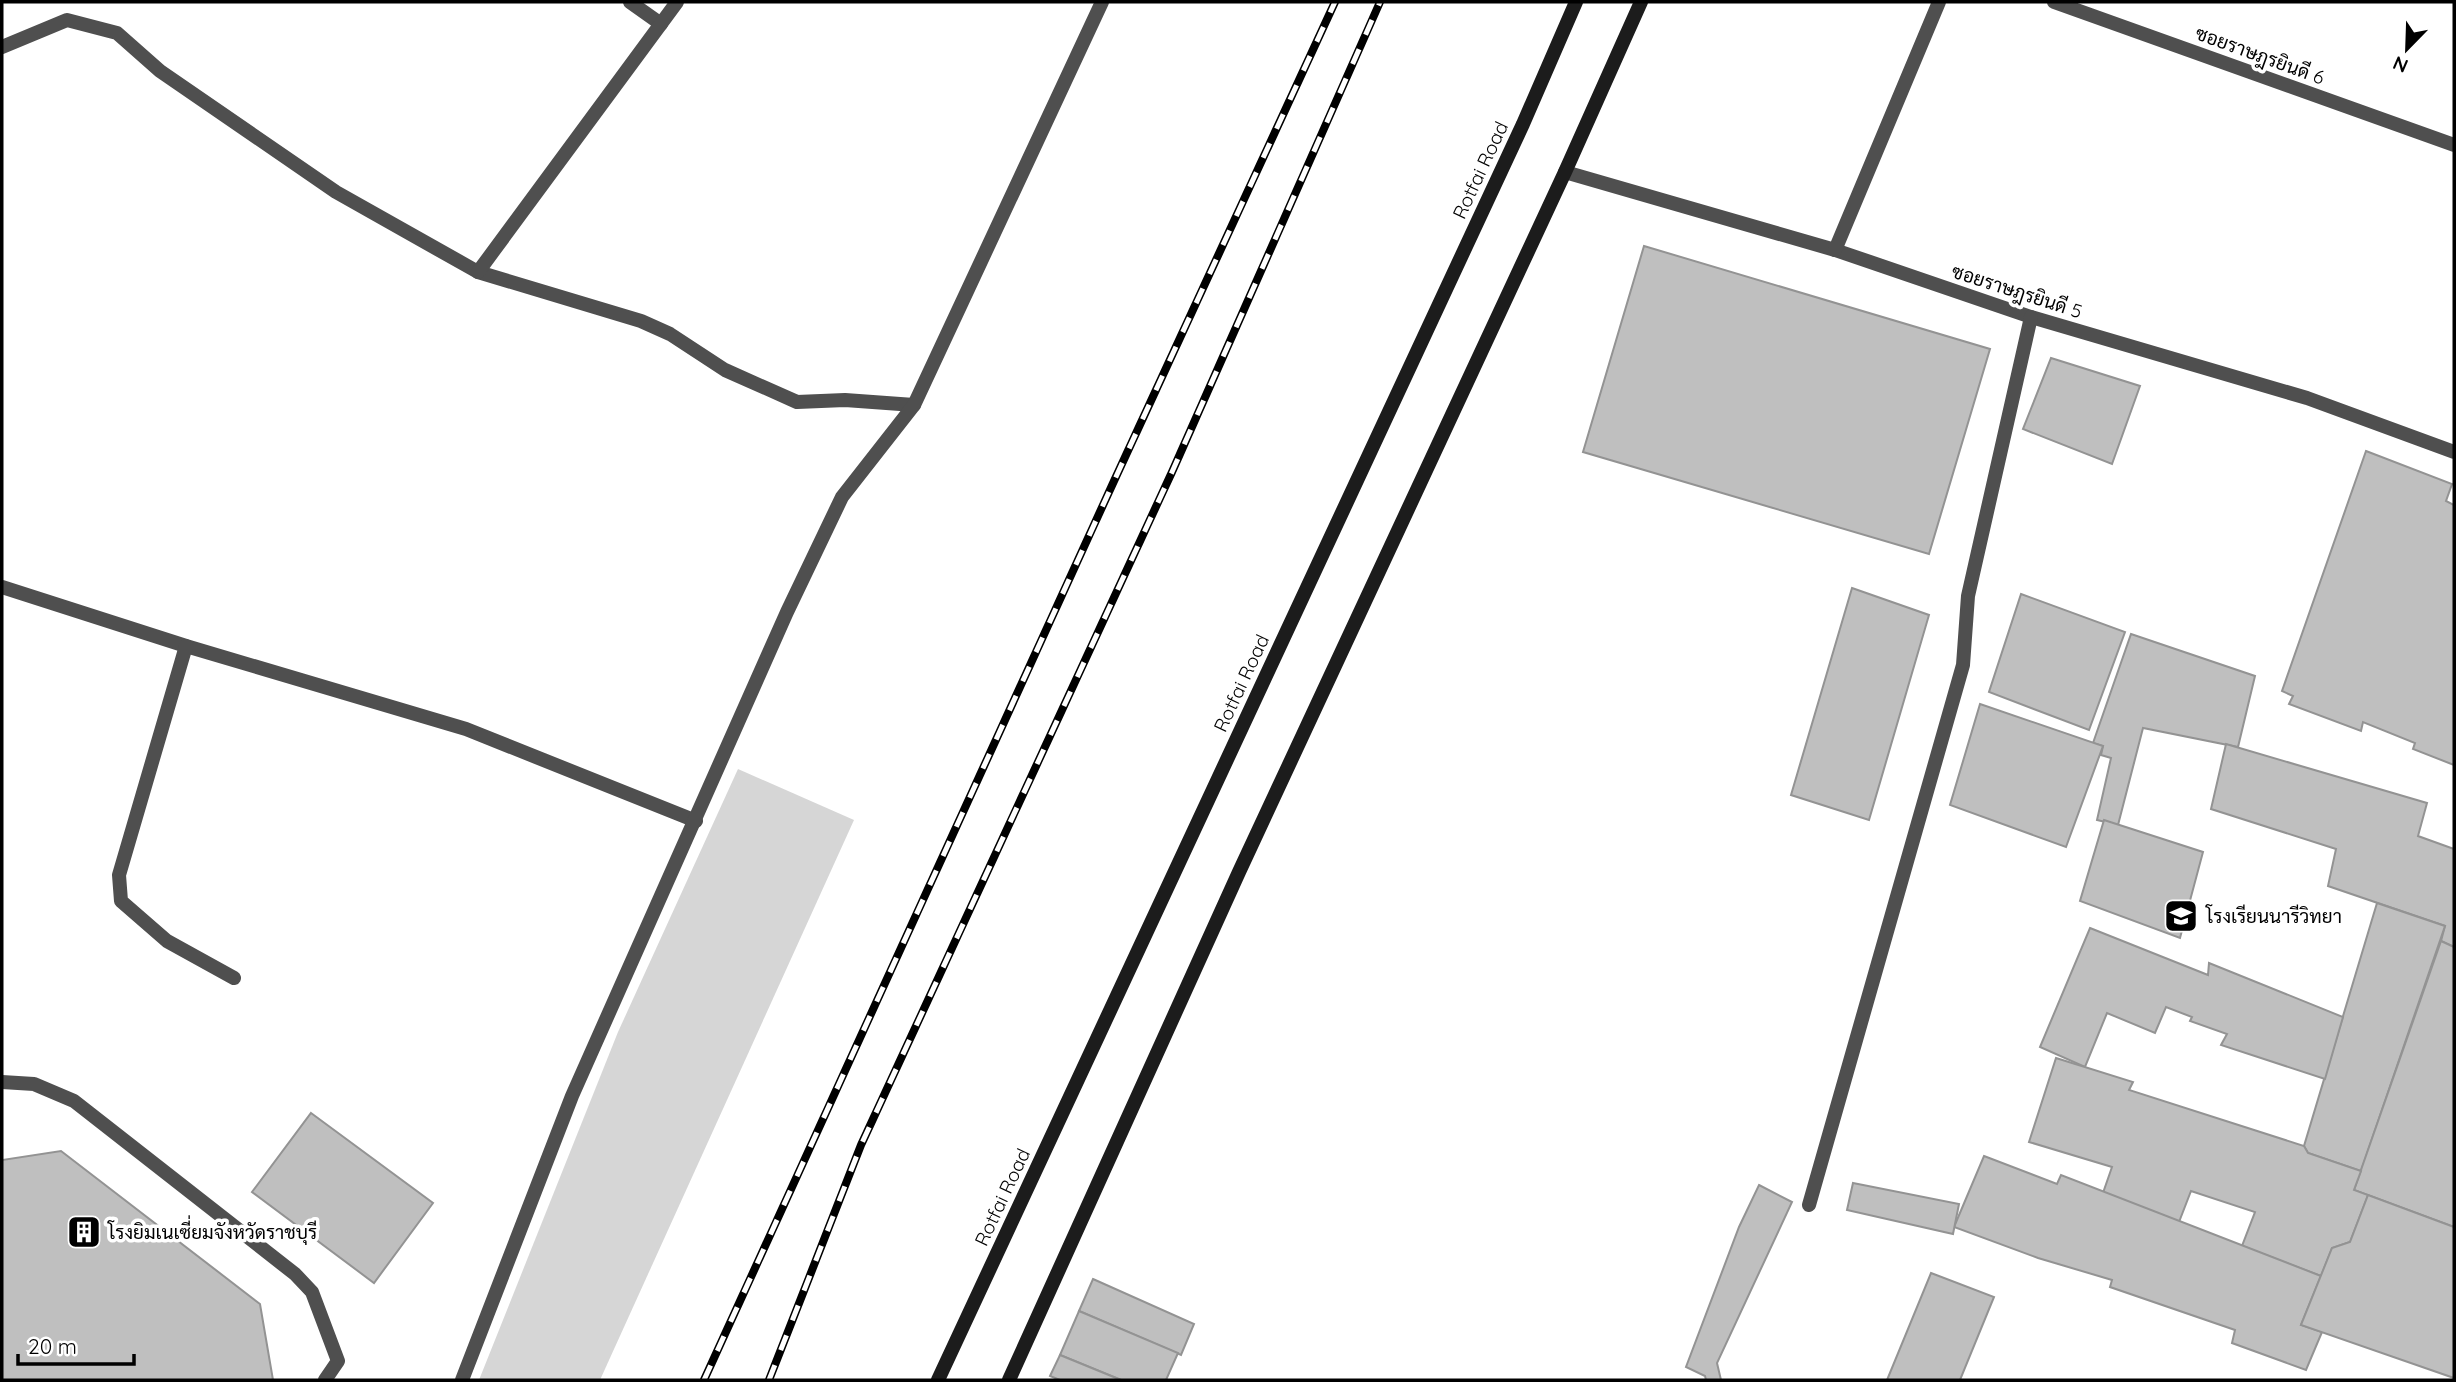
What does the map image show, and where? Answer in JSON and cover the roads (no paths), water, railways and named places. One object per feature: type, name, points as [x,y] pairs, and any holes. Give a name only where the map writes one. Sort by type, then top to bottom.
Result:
[{"type":"street","points":[[630,2],[661,23]]},
{"type":"street","points":[[478,272],[677,2]]},
{"type":"street","points":[[462,1380],[572,1096],[788,612],[842,497],[914,405],[1102,2]]},
{"type":"street","name":"Rotfai Road","points":[[938,1380],[1523,124],[1576,2]]},
{"type":"street","points":[[1009,1380],[1245,859],[1565,172],[1641,2]]},
{"type":"street","points":[[1835,250],[1940,2]]},
{"type":"street","name":"ซอยราษฎรยินดี 6","points":[[2054,2],[2454,145]]},
{"type":"street","points":[[2,47],[67,20],[117,33],[160,71],[336,192],[478,272],[640,321],[670,334],[725,370],[797,402],[845,400],[914,405]]},
{"type":"street","name":"ซอยราษฎรยินดี 5","points":[[1565,172],[1835,250],[2031,317],[2307,398],[2454,452]]},
{"type":"street","points":[[1809,1205],[1963,665],[1968,596],[2031,317]]},
{"type":"street","points":[[2,587],[186,646],[466,729],[696,821]]},
{"type":"street","points":[[186,646],[119,875],[121,901],[167,940],[234,978]]},
{"type":"street","points":[[2,1082],[34,1084],[74,1101],[295,1274],[312,1292],[338,1361],[325,1380]]},
{"type":"railway","points":[[704,1380],[1335,2]]},
{"type":"railway","points":[[769,1380],[861,1145],[1172,472],[1380,2]]},
{"type":"place","name":"โรงเรียนนารีวิทยา","points":[[2181,916]]},
{"type":"place","name":"โรงยิมเนเซี่ยมจังหวัดราชบุรี","points":[[84,1232]]}]
